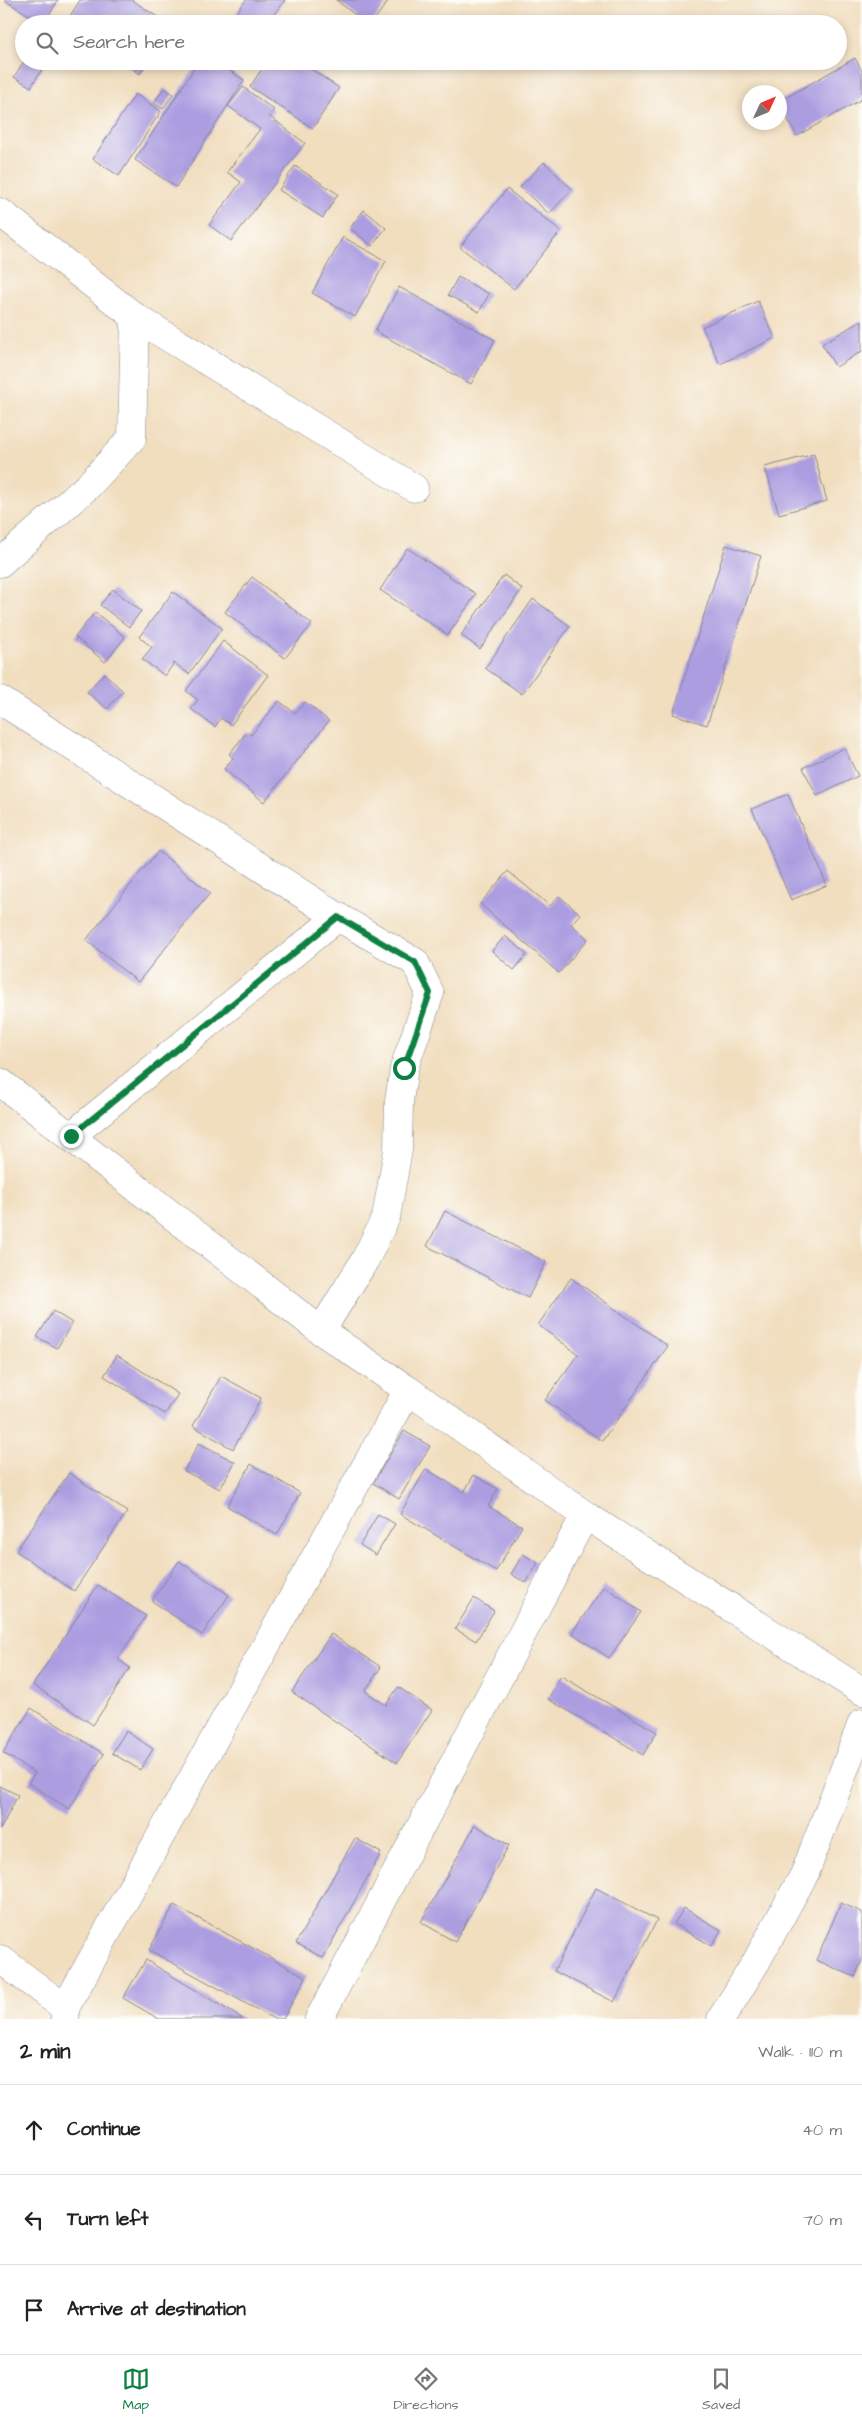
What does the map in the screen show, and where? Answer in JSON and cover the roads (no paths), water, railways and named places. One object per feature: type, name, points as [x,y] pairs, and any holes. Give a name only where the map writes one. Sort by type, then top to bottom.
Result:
[{"type":"street","points":[[0,212],[135,317],[414,488]]},
{"type":"street","points":[[0,563],[88,486],[132,438],[135,317]]},
{"type":"street","points":[[0,700],[338,917],[415,962],[430,993],[404,1068],[399,1101],[398,1150],[386,1217],[365,1260],[321,1331]]},
{"type":"street","points":[[71,1136],[338,917]]},
{"type":"street","points":[[0,1082],[321,1331],[585,1515],[862,1692]]},
{"type":"street","points":[[0,1959],[65,2013],[408,1390]]},
{"type":"street","points":[[319,2019],[585,1515]]},
{"type":"street","points":[[721,2019],[756,1962],[805,1873],[862,1723]]}]
